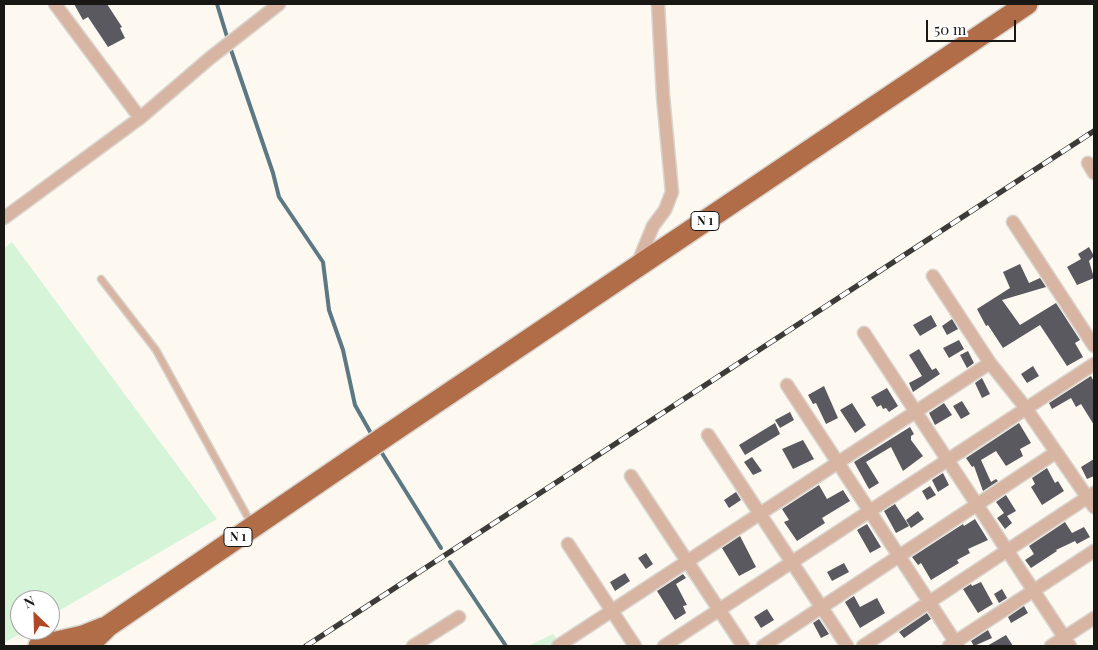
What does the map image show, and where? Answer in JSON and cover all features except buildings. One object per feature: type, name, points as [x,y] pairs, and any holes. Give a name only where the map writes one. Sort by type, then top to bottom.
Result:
[{"type":"highway","name":"N 1","points":[[88,646],[108,626],[375,442],[1027,4]]},
{"type":"highway","name":"N 1","points":[[40,646],[83,636],[108,626]]},
{"type":"street","points":[[55,4],[140,118]]},
{"type":"street","points":[[4,218],[140,118],[210,58],[279,4]]},
{"type":"street","points":[[637,266],[653,226],[665,210],[672,192],[663,96],[658,4]]},
{"type":"street","points":[[1013,222],[1094,346]]},
{"type":"street","points":[[863,646],[1092,499],[1056,453],[1025,407],[990,363],[933,276]]},
{"type":"street","points":[[864,333],[1067,641]]},
{"type":"street","points":[[558,646],[990,363]]},
{"type":"street","points":[[664,646],[870,512],[1025,407],[1094,364]]},
{"type":"street","points":[[787,385],[930,603],[954,645],[1094,551]]},
{"type":"street","points":[[708,434],[847,646]]},
{"type":"street","points":[[764,646],[1056,453]]},
{"type":"street","points":[[631,476],[743,646]]},
{"type":"street","points":[[568,544],[635,646]]},
{"type":"street","points":[[413,646],[459,617]]},
{"type":"street","points":[[1050,646],[1067,641],[1094,618]]},
{"type":"lane","points":[[101,279],[156,350],[253,527]]},
{"type":"green space","points":[[12,242],[217,519],[60,610],[60,590],[10,590],[10,639],[4,643],[4,248]]},
{"type":"green space","points":[[553,634],[562,646],[528,646]]},
{"type":"waterway","points":[[217,4],[228,40]]},
{"type":"waterway","points":[[230,47],[273,173],[279,197],[323,262],[329,310],[343,350],[355,405],[373,437]]},
{"type":"waterway","points":[[380,450],[441,548]]},
{"type":"waterway","points":[[450,562],[506,646]]},
{"type":"railway","points":[[306,646],[1094,131]]}]
